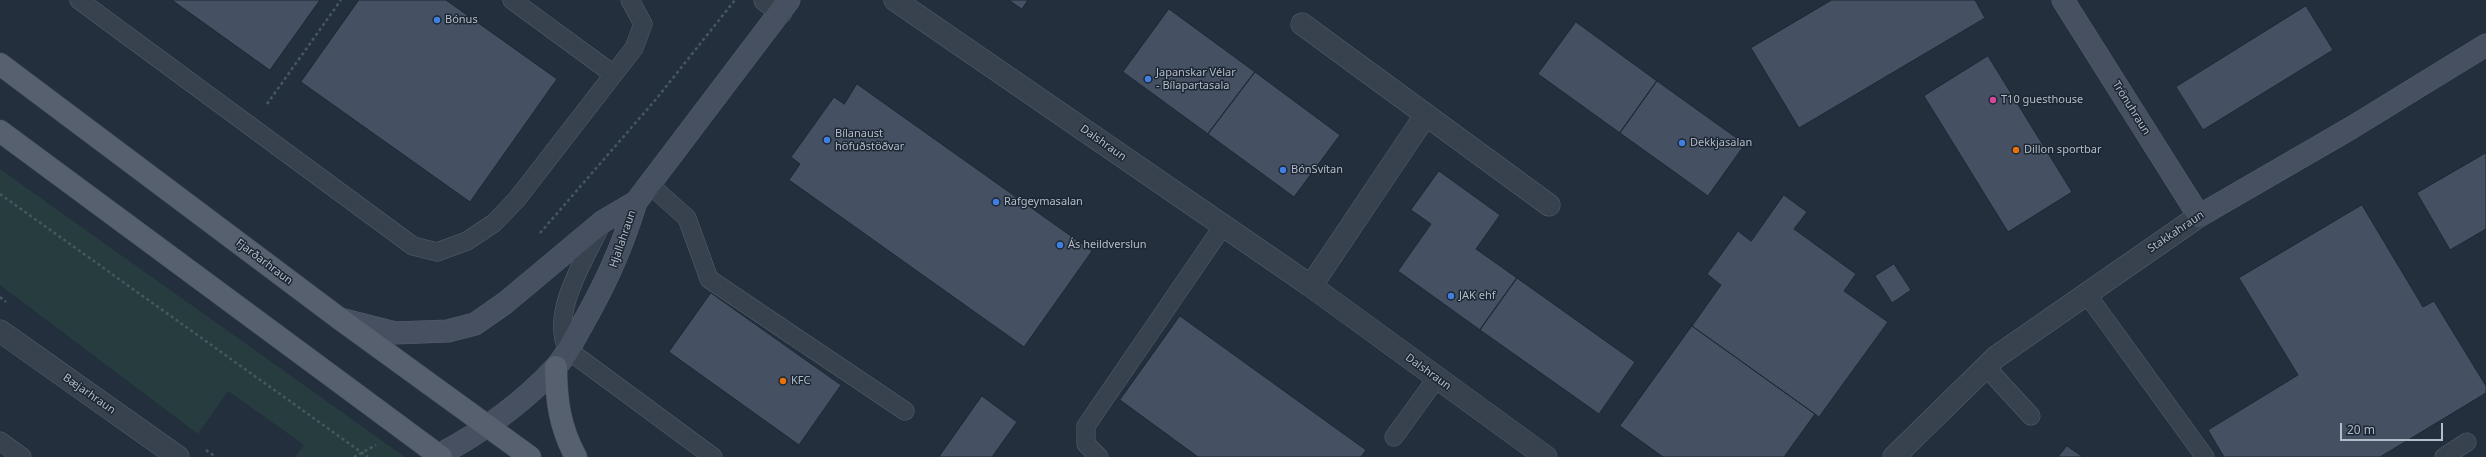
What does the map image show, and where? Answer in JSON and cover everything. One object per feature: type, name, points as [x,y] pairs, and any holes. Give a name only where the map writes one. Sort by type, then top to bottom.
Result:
[{"type":"main road","name":"Fjarðarhraun","points":[[0,64],[340,319],[530,457]]},
{"type":"main road","points":[[0,131],[440,456]]},
{"type":"main road","points":[[562,359],[556,397],[560,418],[576,457]]},
{"type":"street","name":"Dalshraun","points":[[895,0],[1311,286],[1436,379],[1546,457]]},
{"type":"street","name":"Trönuhraun","points":[[2063,0],[2199,216]]},
{"type":"street","name":"Hjallahraun","points":[[440,456],[489,426],[523,398],[562,359],[609,278],[624,241],[636,202],[778,4]]},
{"type":"street","points":[[1302,24],[1425,116],[1549,205]]},
{"type":"street","name":"Stakkahraun","points":[[1894,457],[1996,357],[2086,293],[2199,216],[2351,128],[2486,45]]},
{"type":"street","points":[[1311,286],[1425,116]]},
{"type":"street","points":[[340,319],[395,333],[448,331],[475,324],[505,303],[602,222],[636,202]]},
{"type":"street","name":"Bæjarhraun","points":[[0,331],[178,457]]},
{"type":"lane","points":[[79,0],[413,246],[437,252],[467,241],[494,224],[517,199],[634,48],[642,24],[630,0]]},
{"type":"lane","points":[[512,0],[613,74]]},
{"type":"lane","points":[[649,184],[687,218],[708,279],[904,411]]},
{"type":"lane","points":[[602,222],[570,290],[562,324],[562,359],[713,457]]},
{"type":"lane","points":[[1099,457],[1086,444],[1086,426],[1223,226]]},
{"type":"lane","points":[[2086,293],[2205,457]]},
{"type":"lane","points":[[1986,367],[2031,416]]},
{"type":"lane","points":[[1394,437],[1436,379]]},
{"type":"lane","points":[[0,441],[22,457]]},
{"type":"lane","points":[[2444,457],[2468,442]]},
{"type":"path","points":[[251,127],[341,0]]},
{"type":"path","points":[[536,238],[657,98],[735,0]]},
{"type":"path","points":[[0,194],[368,457]]},
{"type":"path","points":[[354,457],[363,453]]},
{"type":"green space","points":[[0,169],[405,457],[295,457],[304,445],[228,391],[198,434],[0,285]]},
{"type":"building","points":[[172,0],[320,0],[270,70]]},
{"type":"building","points":[[359,0],[446,0],[557,79],[470,202],[301,82]]},
{"type":"building","points":[[1009,0],[1028,0],[1022,9]]},
{"type":"building","points":[[1832,0],[1975,0],[1985,18],[1799,128],[1751,48]]},
{"type":"building","points":[[2306,6],[2333,50],[2203,130],[2176,87]]},
{"type":"building","points":[[1169,9],[1255,72],[1208,134],[1123,72]]},
{"type":"building","points":[[1576,22],[1657,81],[1620,133],[1538,74]]},
{"type":"building","points":[[1988,56],[2072,192],[2008,232],[1924,96]]},
{"type":"building","points":[[1255,72],[1340,135],[1294,197],[1208,134]]},
{"type":"building","points":[[1657,81],[1745,144],[1708,196],[1620,133]]},
{"type":"building","points":[[857,84],[1092,251],[1024,347],[789,180],[800,164],[791,157],[834,97],[844,104]]},
{"type":"building","points":[[2486,153],[2486,229],[2450,250],[2417,193]]},
{"type":"building","points":[[1439,171],[1500,215],[1476,249],[1517,278],[1480,330],[1398,271],[1431,224],[1411,210]]},
{"type":"building","points":[[1784,195],[1807,212],[1794,229],[1856,274],[1844,291],[1888,322],[1819,417],[1692,326],[1721,285],[1707,274],[1738,231],[1751,241]]},
{"type":"building","points":[[2362,205],[2423,307],[2434,301],[2486,386],[2486,393],[2380,457],[2224,457],[2208,430],[2298,375],[2239,278]]},
{"type":"building","points":[[1894,264],[1911,290],[1892,303],[1875,276]]},
{"type":"building","points":[[1517,278],[1635,362],[1599,414],[1480,330]]},
{"type":"building","points":[[711,293],[841,385],[799,445],[669,352]]},
{"type":"building","points":[[1180,316],[1366,450],[1361,457],[1198,457],[1120,400]]},
{"type":"building","points":[[1692,326],[1815,414],[1784,457],[1663,457],[1620,426]]},
{"type":"building","points":[[982,396],[1017,422],[992,457],[939,457]]},
{"type":"building","points":[[2067,446],[2083,457],[2058,457]]},
{"type":"place","name":"Bónus","points":[[437,20]]},
{"type":"place","name":"Japanskar Vélar - Bílapartasala","points":[[1148,79]]},
{"type":"place","name":"T10 guesthouse","points":[[1993,100]]},
{"type":"place","name":"Bílanaust höfuðstöðvar","points":[[827,140]]},
{"type":"place","name":"Dekkjasalan","points":[[1682,143]]},
{"type":"place","name":"Dillon sportbar","points":[[2016,150]]},
{"type":"place","name":"BónSvítan","points":[[1283,170]]},
{"type":"place","name":"Rafgeymasalan","points":[[996,202]]},
{"type":"place","name":"Ás heildverslun","points":[[1060,245]]},
{"type":"place","name":"JAK ehf","points":[[1451,296]]},
{"type":"place","name":"KFC","points":[[783,381]]}]
